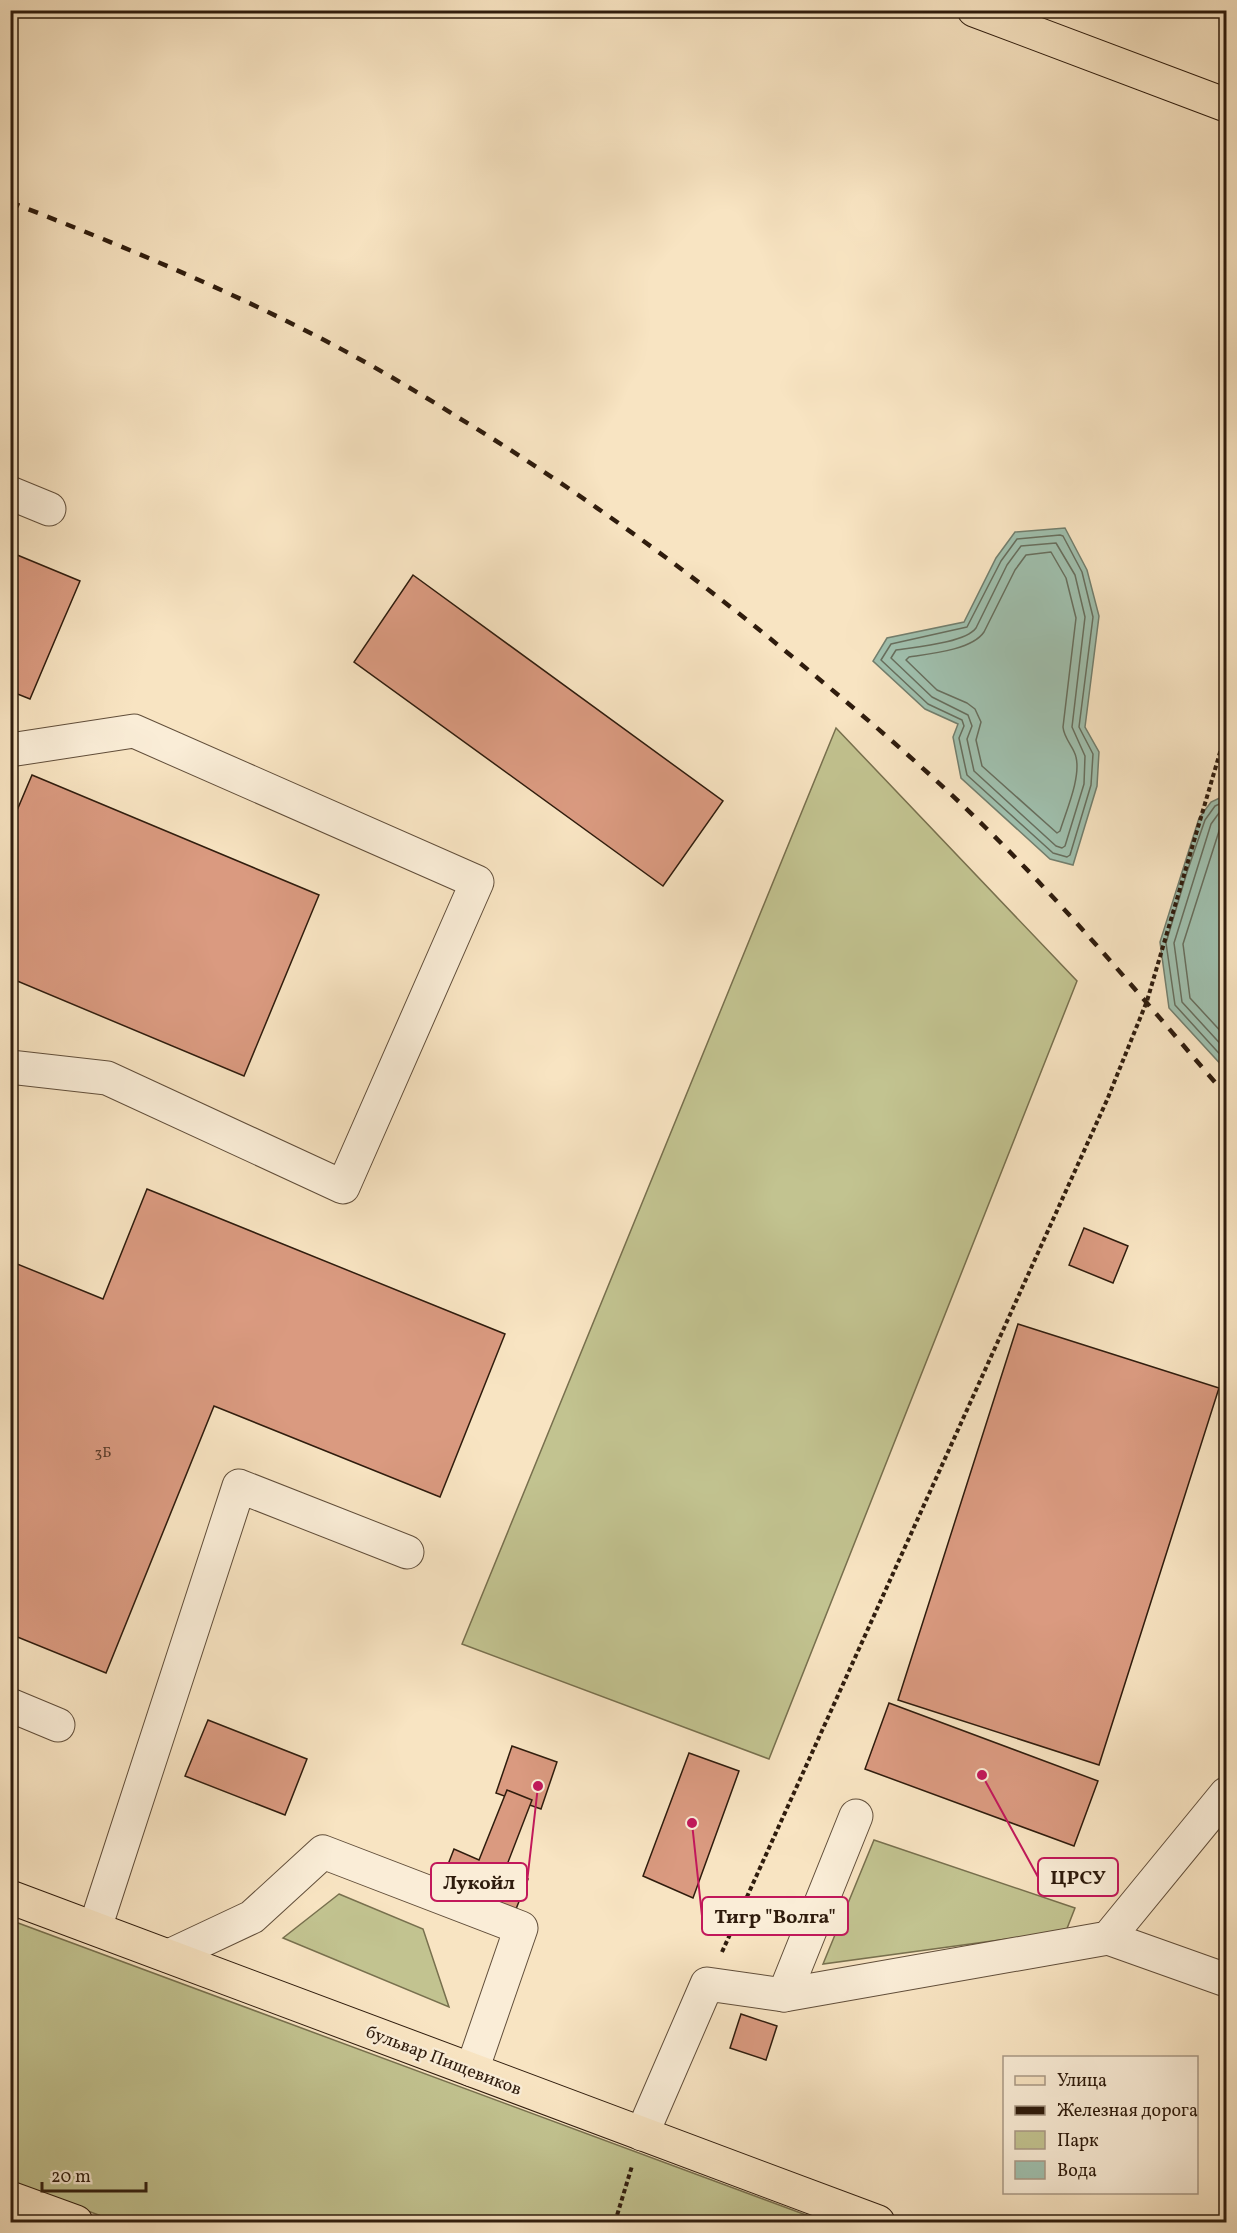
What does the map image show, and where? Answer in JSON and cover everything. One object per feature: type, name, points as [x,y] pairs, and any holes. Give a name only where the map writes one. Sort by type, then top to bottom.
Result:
[{"type":"main road","points":[[988,13],[1227,105]]},
{"type":"main road","name":"бульвар Пищевиков","points":[[10,1897],[879,2223]]},
{"type":"main road","points":[[10,2198],[38,2216],[76,2223]]},
{"type":"lane","points":[[10,493],[49,509]]},
{"type":"lane","points":[[10,750],[134,731],[477,882],[343,1187],[107,1078],[10,1067]]},
{"type":"lane","points":[[95,1928],[239,1486],[406,1552]]},
{"type":"lane","points":[[10,1705],[58,1725]]},
{"type":"lane","points":[[1108,1938],[1227,1794]]},
{"type":"lane","points":[[784,1995],[856,1816]]},
{"type":"lane","points":[[169,1956],[252,1917],[323,1852],[521,1928],[472,2070]]},
{"type":"lane","points":[[642,2134],[707,1984],[784,1995],[1108,1938],[1227,1980]]},
{"type":"path","points":[[707,1984],[1107,1100],[1147,1001],[1227,732]]},
{"type":"path","points":[[615,2223],[642,2134]]},
{"type":"green space","points":[[836,728],[1077,981],[769,1759],[462,1644]]},
{"type":"green space","points":[[874,1840],[1075,1908],[1066,1931],[823,1964]]},
{"type":"green space","points":[[339,1894],[423,1929],[449,2007],[283,1938]]},
{"type":"green space","points":[[10,1920],[825,2222],[117,2222],[11,2182]]},
{"type":"water","points":[[1065,528],[1087,570],[1099,616],[1085,727],[1099,752],[1097,786],[1073,865],[1050,859],[961,778],[953,737],[958,724],[925,709],[873,661],[887,638],[964,622],[996,558],[1015,532]]},
{"type":"water","points":[[1226,795],[1226,1070],[1169,1008],[1160,942],[1199,818],[1211,802]]},
{"type":"building","points":[[10,552],[80,581],[30,699],[10,691]]},
{"type":"building","points":[[413,575],[723,801],[663,886],[354,662]]},
{"type":"building","points":[[32,775],[319,895],[244,1076],[10,978],[10,827]]},
{"type":"building","points":[[147,1189],[505,1334],[440,1497],[214,1406],[106,1673],[10,1634],[10,1261],[103,1299]]},
{"type":"building","points":[[1084,1228],[1128,1246],[1113,1283],[1069,1265]]},
{"type":"building","points":[[1018,1324],[1219,1388],[1099,1765],[898,1700]]},
{"type":"building","points":[[889,1703],[1098,1781],[1074,1846],[865,1769]]},
{"type":"building","points":[[208,1720],[307,1759],[285,1815],[185,1776]]},
{"type":"building","points":[[512,1746],[557,1762],[541,1809],[496,1793]]},
{"type":"building","points":[[689,1753],[739,1771],[693,1898],[643,1876]]},
{"type":"building","points":[[507,1790],[532,1800],[505,1870],[528,1879],[514,1914],[440,1885],[454,1849],[479,1860]]},
{"type":"building","points":[[741,2014],[777,2026],[766,2060],[730,2048]]},
{"type":"railway","points":[[10,202],[131,250],[210,285],[343,350],[506,447],[644,541],[776,643],[863,716],[970,812],[1081,928],[1226,1095]]},
{"type":"place","name":"ЦРСУ","points":[[982,1775]]},
{"type":"place","name":"Лукойл","points":[[538,1786]]},
{"type":"place","name":"Тигр \"Волга\"","points":[[692,1823]]}]
